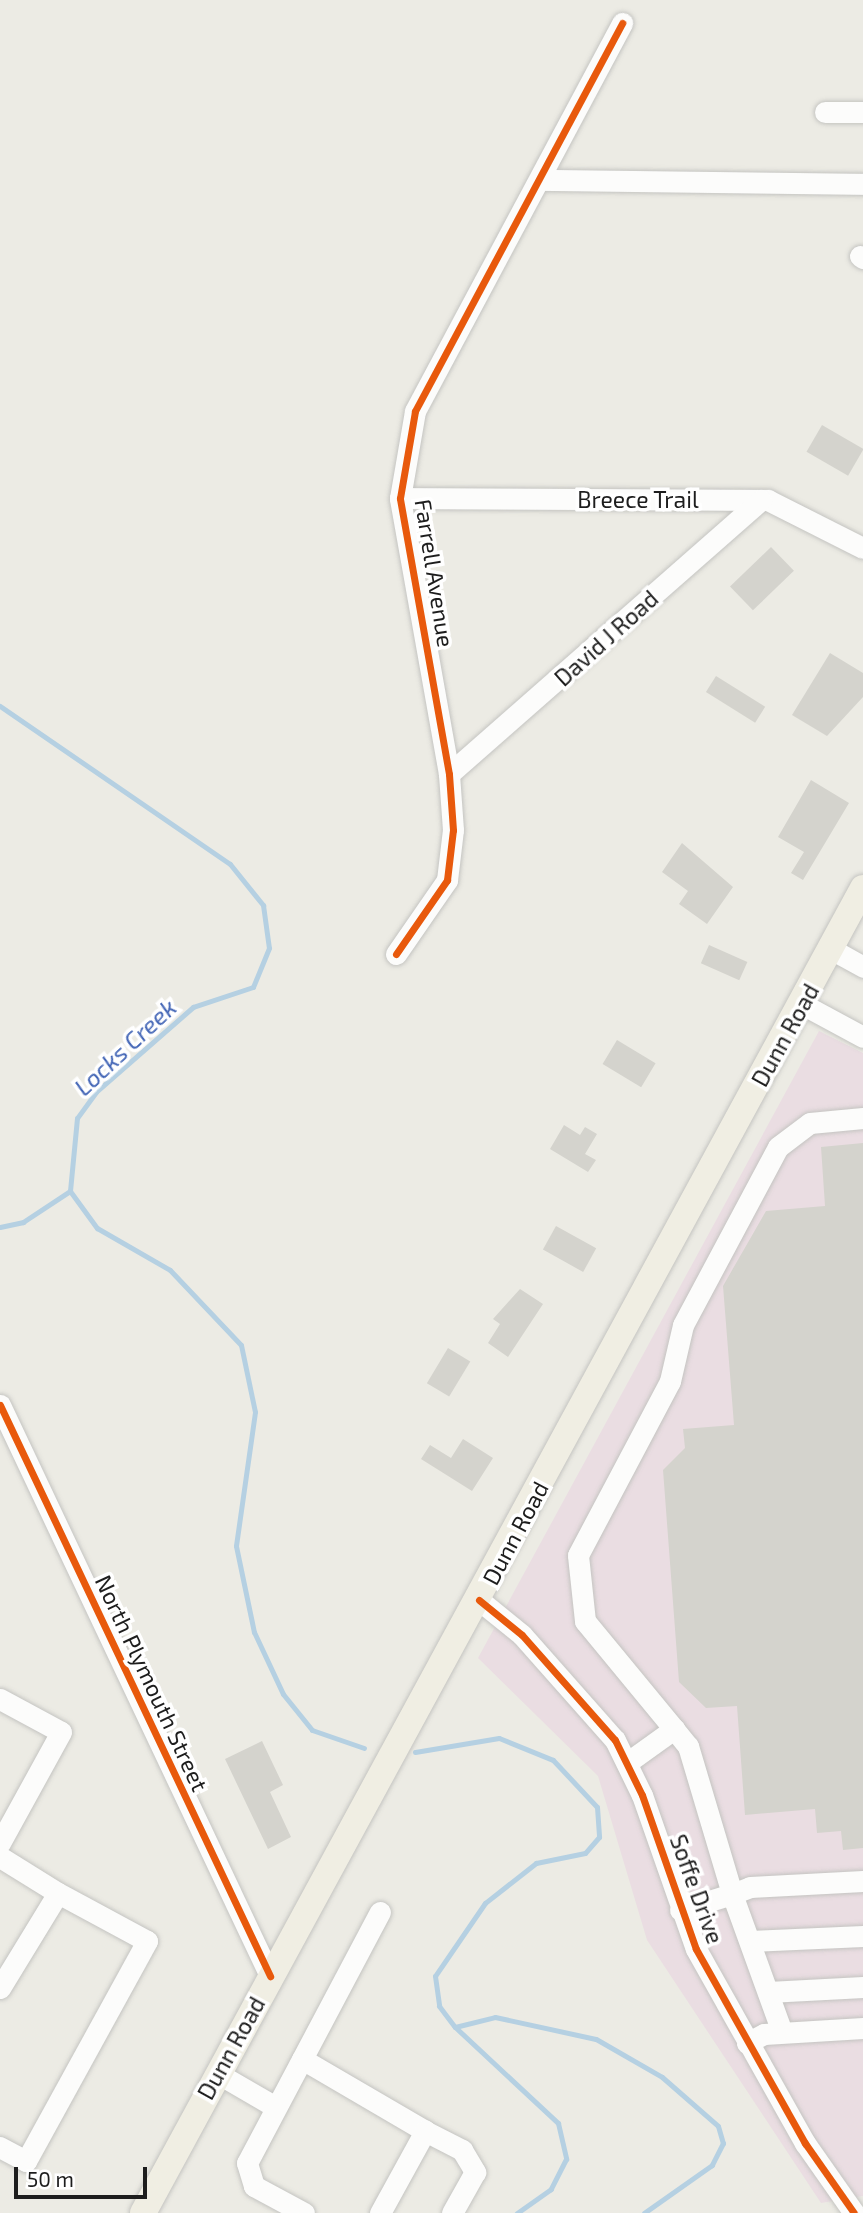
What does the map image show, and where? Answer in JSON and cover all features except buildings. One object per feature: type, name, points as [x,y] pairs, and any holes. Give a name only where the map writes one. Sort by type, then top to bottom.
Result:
[{"type":"main road","name":"Dunn Road","points":[[143,2213],[217,2073],[480,1601],[863,888]]},
{"type":"street","name":"Farrell Avenue","points":[[396,954],[447,880],[449,774],[400,498],[415,411],[544,180],[622,23]]},
{"type":"street","points":[[825,112],[863,112]]},
{"type":"street","points":[[544,180],[863,184]]},
{"type":"street","name":"Breece Trail","points":[[400,498],[761,500],[863,548]]},
{"type":"street","name":"David J Road","points":[[449,774],[761,500]]},
{"type":"street","points":[[831,949],[863,967]]},
{"type":"street","points":[[802,1004],[863,1037]]},
{"type":"street","points":[[782,2032],[732,1894],[688,1746],[585,1621],[578,1555],[670,1381],[682,1325],[778,1147],[810,1123],[863,1118]]},
{"type":"street","name":"North Plymouth Street","points":[[0,1405],[271,1976]]},
{"type":"street","name":"Soffe Drive","points":[[480,1601],[569,1685],[628,1762],[680,1910],[747,2043],[854,2213]]},
{"type":"street","points":[[0,1699],[61,1732],[0,1843]]},
{"type":"street","points":[[628,1762],[674,1729]]},
{"type":"street","points":[[0,1857],[147,1941],[26,2161],[0,2147]]},
{"type":"street","points":[[680,1910],[732,1894],[863,1881]]},
{"type":"street","points":[[0,1988],[58,1892]]},
{"type":"street","points":[[304,2213],[254,2186],[247,2163],[274,2106],[380,1912]]},
{"type":"street","points":[[750,1941],[863,1936]]},
{"type":"street","points":[[768,1992],[863,1987]]},
{"type":"street","points":[[747,2043],[782,2032],[863,2028]]},
{"type":"street","points":[[302,2059],[462,2150],[475,2172],[452,2213]]},
{"type":"street","points":[[217,2073],[274,2106]]},
{"type":"street","points":[[380,2213],[425,2131]]},
{"type":"street","points":[[835,2185],[863,2199]]},
{"type":"shaded area","points":[[819,1031],[863,1053],[863,2196],[821,2203],[647,1940],[598,1776],[478,1658]]},
{"type":"waterway","name":"Locks Creek","points":[[0,706],[230,864],[263,905],[269,948],[253,987],[193,1007],[96,1092],[77,1118],[70,1191],[97,1228],[170,1270],[241,1345],[255,1412],[236,1546],[254,1632],[283,1694],[312,1730],[364,1748]]},
{"type":"waterway","points":[[0,1227],[23,1222],[70,1191]]},
{"type":"waterway","name":"Locks Creek","points":[[415,1752],[499,1738],[553,1760],[597,1807],[599,1837],[585,1853],[536,1863],[485,1903],[435,1976],[439,2006],[455,2027],[495,2017],[596,2039],[662,2077],[718,2126],[723,2143],[712,2165],[644,2213]]},
{"type":"waterway","points":[[455,2027],[558,2123],[566,2159],[551,2189],[517,2213]]},
{"type":"cycle path","points":[[396,954],[447,880],[453,830],[449,774],[400,498],[415,411],[622,23]]},
{"type":"cycle path","points":[[0,1405],[270,1976]]},
{"type":"cycle path","points":[[479,1600],[522,1635],[615,1740],[642,1795],[696,1949],[805,2143],[854,2213]]}]
